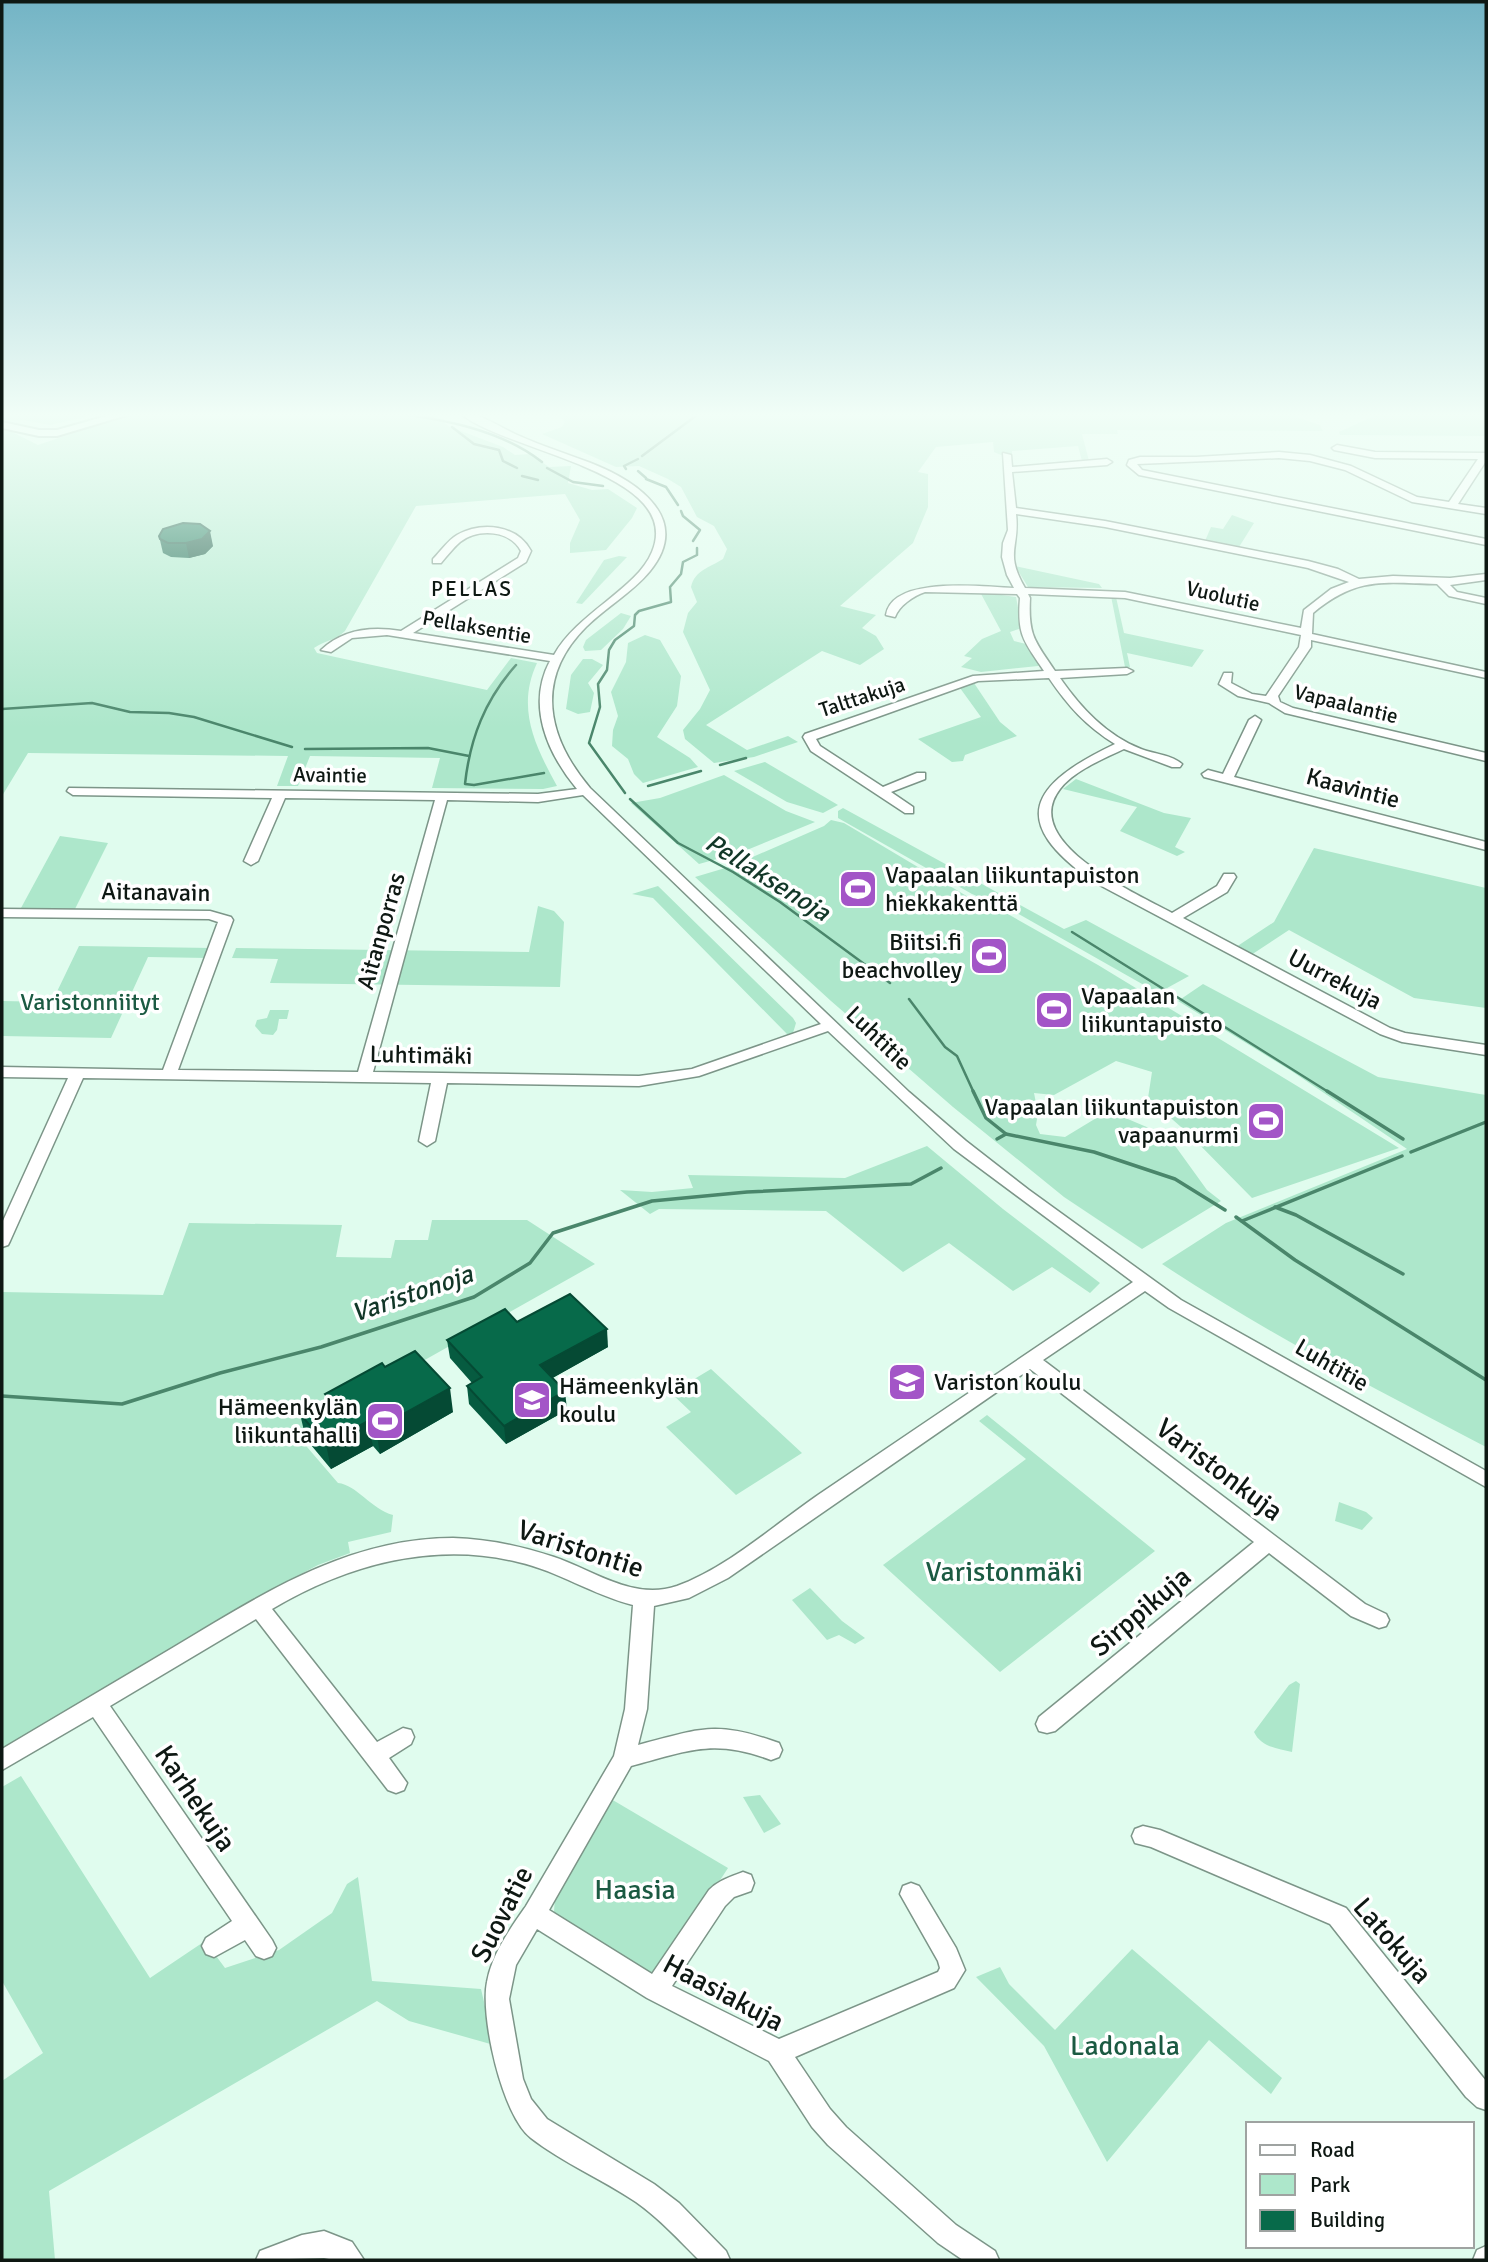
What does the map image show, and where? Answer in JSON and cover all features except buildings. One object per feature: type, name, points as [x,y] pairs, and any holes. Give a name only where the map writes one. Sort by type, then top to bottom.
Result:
[{"type":"street","name":"Luhtitie","points":[[657,518],[660,540],[656,555],[642,576],[590,618],[567,642],[556,659],[545,692],[549,732],[563,762],[586,791],[960,1145],[1175,1304],[1486,1480]]},
{"type":"street","points":[[1013,518],[1007,557],[1012,575],[1024,591],[1026,635],[1080,713],[1124,745],[1176,764]]},
{"type":"street","points":[[1071,518],[1331,571],[1358,583]]},
{"type":"street","points":[[1365,518],[1486,542]]},
{"type":"street","name":"Pellaksentie","points":[[404,634],[522,560],[526,551],[521,541],[500,531],[460,538],[437,561]]},
{"type":"street","name":"Vapaalantie","points":[[1486,577],[1440,581],[1388,580],[1358,583],[1337,590],[1308,612],[1305,647],[1272,696],[1273,700],[1289,711],[1486,757]]},
{"type":"street","points":[[1440,581],[1454,594],[1486,601]]},
{"type":"street","name":"Vuolutie","points":[[891,615],[892,609],[919,590],[1125,595],[1486,675]]},
{"type":"street","points":[[327,650],[349,635],[404,634]]},
{"type":"street","name":"Pellaksentie","points":[[404,634],[556,659]]},
{"type":"street","points":[[1052,673],[1127,671]]},
{"type":"street","name":"Talttakuja","points":[[909,810],[815,748],[809,737],[964,681],[1052,673]]},
{"type":"street","points":[[1227,675],[1225,684],[1237,691],[1252,698],[1273,700]]},
{"type":"street","points":[[1227,778],[1255,720]]},
{"type":"street","name":"Uurrekuja","points":[[1124,745],[1056,785],[1047,801],[1049,829],[1060,847],[1080,866],[1385,1031],[1402,1037],[1486,1050]]},
{"type":"street","name":"Kaavintie","points":[[1208,774],[1486,846]]},
{"type":"street","points":[[881,792],[921,776]]},
{"type":"street","name":"Avaintie","points":[[73,791],[538,798],[586,791]]},
{"type":"street","points":[[250,861],[280,794]]},
{"type":"street","name":"Aitanporras","points":[[364,1077],[442,796]]},
{"type":"street","points":[[1173,918],[1222,889],[1229,877]]},
{"type":"street","name":"Aitanavain","points":[[2,913],[216,915],[226,920],[169,1074]]},
{"type":"street","name":"Luhtimäki","points":[[2,1072],[639,1081],[670,1078],[702,1070],[831,1025]]},
{"type":"street","points":[[2,1241],[78,1073]]},
{"type":"street","points":[[427,1141],[440,1078]]},
{"type":"street","name":"Varistontie","points":[[2,1760],[258,1606],[320,1572],[393,1550],[435,1546],[514,1553],[549,1563],[615,1591],[644,1599],[669,1597],[708,1579],[1144,1283]]},
{"type":"street","name":"Varistonkuja","points":[[1029,1359],[1358,1610],[1378,1620]]},
{"type":"street","name":"Sirppikuja","points":[[1048,1724],[1269,1541]]},
{"type":"street","name":"Suovatie","points":[[644,1599],[636,1709],[624,1758],[518,1937],[505,1962],[499,1981],[498,1999],[511,2079],[522,2107],[538,2128],[645,2193],[670,2212],[717,2260]]},
{"type":"street","points":[[258,1606],[396,1783]]},
{"type":"street","name":"Karhekuja","points":[[97,1705],[264,1948]]},
{"type":"street","points":[[624,1758],[704,1736],[749,1740],[771,1750]]},
{"type":"street","points":[[375,1755],[403,1737]]},
{"type":"street","name":"Latokuja","points":[[1143,1836],[1152,1837],[1338,1916],[1475,2088],[1486,2098]]},
{"type":"street","points":[[655,1990],[717,1898],[726,1889],[743,1883]]},
{"type":"street","points":[[778,2052],[946,1980],[953,1970],[948,1956],[911,1894]]},
{"type":"street","name":"Haasiakuja","points":[[534,1914],[655,1990],[778,2052],[821,2118],[836,2136],[947,2234],[986,2260]]},
{"type":"street","points":[[214,1946],[247,1925]]},
{"type":"street","points":[[269,2260],[316,2244],[328,2243],[338,2246],[351,2260]]},
{"type":"green space","points":[[2,518],[409,518],[345,631],[314,648],[317,653],[487,690],[511,658],[537,663],[528,696],[528,711],[535,741],[557,786],[543,789],[432,788],[440,758],[310,756],[298,786],[277,786],[288,756],[28,753],[2,796]]},
{"type":"green space","points":[[579,518],[632,518],[606,550],[570,553],[570,543],[580,520]]},
{"type":"green space","points":[[698,518],[924,518],[913,543],[840,606],[876,615],[862,628],[876,636],[884,649],[860,665],[822,651],[706,725],[747,750],[788,736],[798,742],[754,757],[714,763],[685,739],[683,730],[700,709],[710,690],[683,632],[688,613],[697,602],[691,587],[693,581],[703,570],[723,559],[727,549],[714,526]]},
{"type":"green space","points":[[1230,518],[1254,523],[1239,547],[1205,541],[1211,527],[1223,529]]},
{"type":"green space","points":[[627,557],[582,604],[576,603],[604,560]]},
{"type":"green space","points":[[1015,566],[1099,584],[1102,588],[1028,587]]},
{"type":"green space","points":[[980,592],[1016,597],[1022,628],[1010,632],[1014,641],[1026,644],[1040,663],[1038,666],[981,672],[961,667],[972,658],[964,656],[982,639],[1001,631]]},
{"type":"green space","points":[[1111,596],[1116,597],[1124,633],[1204,650],[1192,667],[1127,653],[1130,667],[1125,667]]},
{"type":"green space","points":[[621,613],[631,616],[623,629],[601,650],[585,651],[583,647],[586,640]]},
{"type":"green space","points":[[645,635],[660,640],[681,676],[677,706],[657,737],[690,758],[698,767],[643,783],[634,774],[628,759],[612,746],[613,730],[618,716],[611,692],[626,662],[628,643]]},
{"type":"green space","points":[[583,659],[592,659],[603,665],[588,683],[594,693],[590,712],[578,714],[566,709],[571,675]]},
{"type":"green space","points":[[974,683],[1000,722],[1017,736],[965,755],[963,761],[952,762],[918,739],[981,717],[960,688]]},
{"type":"green space","points":[[765,762],[838,805],[823,813],[787,802],[734,771]]},
{"type":"green space","points":[[724,775],[786,811],[815,822],[742,852],[699,864],[631,803],[660,798]]},
{"type":"green space","points":[[1076,779],[1164,813],[1191,818],[1175,847],[1185,852],[1177,856],[1120,831],[1137,807],[1063,789]]},
{"type":"green space","points":[[843,808],[1064,929],[1086,920],[1189,976],[1158,993],[1015,912],[972,894],[838,818],[838,811]]},
{"type":"green space","name":"Vapaalan liikuntapuisto","points":[[831,820],[844,823],[975,901],[997,908],[1098,965],[1399,1148],[1252,1198],[1189,1134],[1148,1098],[1152,1072],[1116,1061],[1054,1095],[1034,1093],[1038,1113],[1036,1125],[1040,1134],[1065,1137],[1098,1117],[1123,1117],[1168,1136],[1207,1190],[1221,1201],[1142,1249],[1064,1197],[953,1107],[695,877],[732,866],[824,826]]},
{"type":"green space","points":[[60,836],[108,843],[75,909],[21,908]]},
{"type":"green space","points":[[1314,848],[1486,888],[1486,1008],[1414,998],[1289,930],[1251,955],[1236,947],[1274,922]]},
{"type":"green space","points":[[658,886],[793,1018],[796,1023],[793,1033],[788,1035],[653,898],[632,894]]},
{"type":"green space","points":[[538,906],[554,911],[564,922],[560,987],[270,983],[278,959],[232,958],[236,948],[529,952]]},
{"type":"green space","name":"Varistonniityt","points":[[79,946],[212,948],[208,958],[148,957],[111,1038],[2,1036],[2,1001],[52,1002]]},
{"type":"green space","points":[[1203,984],[1378,1077],[1486,1095],[1486,1447],[1281,1337],[1162,1264],[1226,1223],[1407,1149],[1290,1070],[1178,1001]]},
{"type":"green space","points":[[270,1010],[289,1010],[287,1019],[279,1019],[273,1035],[262,1034],[255,1026],[257,1020],[267,1018]]},
{"type":"green space","points":[[927,1146],[1003,1209],[1100,1283],[1090,1293],[1052,1267],[1013,1291],[949,1243],[903,1272],[826,1211],[659,1209],[650,1214],[620,1190],[652,1192],[693,1188],[688,1175],[845,1178]]},
{"type":"green space","points":[[432,1220],[527,1220],[595,1264],[295,1433],[338,1483],[352,1488],[378,1508],[393,1515],[391,1532],[348,1542],[350,1553],[318,1565],[254,1599],[2,1751],[2,1292],[163,1295],[189,1223],[342,1225],[336,1257],[391,1258],[395,1240],[428,1240]]},
{"type":"green space","points":[[711,1369],[802,1453],[736,1495],[666,1427],[691,1412],[671,1393]]},
{"type":"green space","name":"Varistonmäki","points":[[987,1415],[1155,1551],[1000,1672],[883,1565],[1026,1459],[979,1421]]},
{"type":"green space","points":[[1339,1502],[1366,1512],[1373,1518],[1362,1530],[1335,1521]]},
{"type":"green space","points":[[810,1588],[842,1621],[865,1638],[855,1644],[839,1635],[827,1640],[792,1600]]},
{"type":"green space","points":[[1296,1681],[1300,1684],[1292,1752],[1265,1744],[1254,1732],[1289,1685]]},
{"type":"green space","points":[[21,1776],[150,1978],[205,1941],[225,1968],[279,1950],[332,1913],[347,1884],[358,1877],[372,1981],[481,1989],[494,2045],[409,2021],[377,2001],[49,2191],[55,2260],[2,2260],[2,2081],[43,2053],[2,1981],[2,1787]]},
{"type":"green space","points":[[760,1795],[781,1824],[764,1833],[743,1797]]},
{"type":"green space","name":"Haasia","points":[[611,1799],[728,1868],[656,1978],[554,1912],[555,1897]]},
{"type":"green space","name":"Ladonala","points":[[1132,1949],[1282,2078],[1271,2094],[1209,2040],[1107,2162],[1044,2046],[976,1977],[1000,1967],[1009,1984],[1055,2030]]},
{"type":"waterway","name":"Pellaksenoja","points":[[685,518],[700,530],[693,541]]},
{"type":"waterway","name":"Pellaksenoja","points":[[625,793],[589,743],[600,707],[598,684],[607,670],[609,650],[615,640],[634,626],[635,615],[639,611],[671,602],[670,587],[681,574],[683,562],[697,555],[697,548]]},
{"type":"waterway","points":[[516,665],[496,692],[481,720],[475,735],[465,784],[474,785],[544,773]]},
{"type":"waterway","points":[[2,709],[92,703],[130,712],[169,713],[194,717],[292,747]]},
{"type":"waterway","points":[[305,749],[428,748],[469,756]]},
{"type":"waterway","points":[[720,765],[746,758]]},
{"type":"waterway","points":[[648,786],[701,771]]},
{"type":"waterway","name":"Pellaksenoja","points":[[630,799],[678,843],[733,872],[780,902],[890,983]]},
{"type":"waterway","points":[[1072,932],[1165,990]]},
{"type":"waterway","points":[[1177,997],[1330,1093]]},
{"type":"waterway","name":"Pellaksenoja","points":[[909,999],[945,1047],[957,1056],[974,1093]]},
{"type":"waterway","name":"Pellaksenoja","points":[[973,1091],[986,1118],[1006,1134]]},
{"type":"waterway","points":[[1327,1091],[1403,1139]]},
{"type":"waterway","points":[[1411,1152],[1486,1122]]},
{"type":"waterway","name":"Varistonoja","points":[[997,1139],[1006,1134]]},
{"type":"waterway","points":[[1006,1134],[1094,1152],[1175,1179],[1225,1210]]},
{"type":"waterway","points":[[1276,1207],[1402,1156]]},
{"type":"waterway","name":"Varistonoja","points":[[2,1396],[122,1404],[220,1373],[321,1347],[474,1297],[530,1263],[553,1233],[652,1201],[747,1192],[911,1184],[941,1168]]},
{"type":"waterway","points":[[1242,1221],[1276,1207]]},
{"type":"waterway","points":[[1276,1207],[1296,1215],[1403,1274]]},
{"type":"waterway","points":[[1236,1217],[1295,1260],[1486,1380]]},
{"type":"place","name":"Vapaalan liikuntapuiston hiekkakenttä","points":[[858,889]]},
{"type":"place","name":"Biitsi.fi beachvolley","points":[[989,956]]},
{"type":"place","name":"Vapaalan liikuntapuisto","points":[[1054,1010]]},
{"type":"place","name":"Vapaalan liikuntapuiston vapaanurmi","points":[[1266,1121]]},
{"type":"place","name":"Variston koulu","points":[[907,1382]]},
{"type":"place","name":"Hämeenkylän koulu","points":[[532,1400]]},
{"type":"place","name":"Hämeenkylän liikuntahalli","points":[[385,1421]]},
{"type":"district","name":"PELLAS","points":[[472,589]]}]
